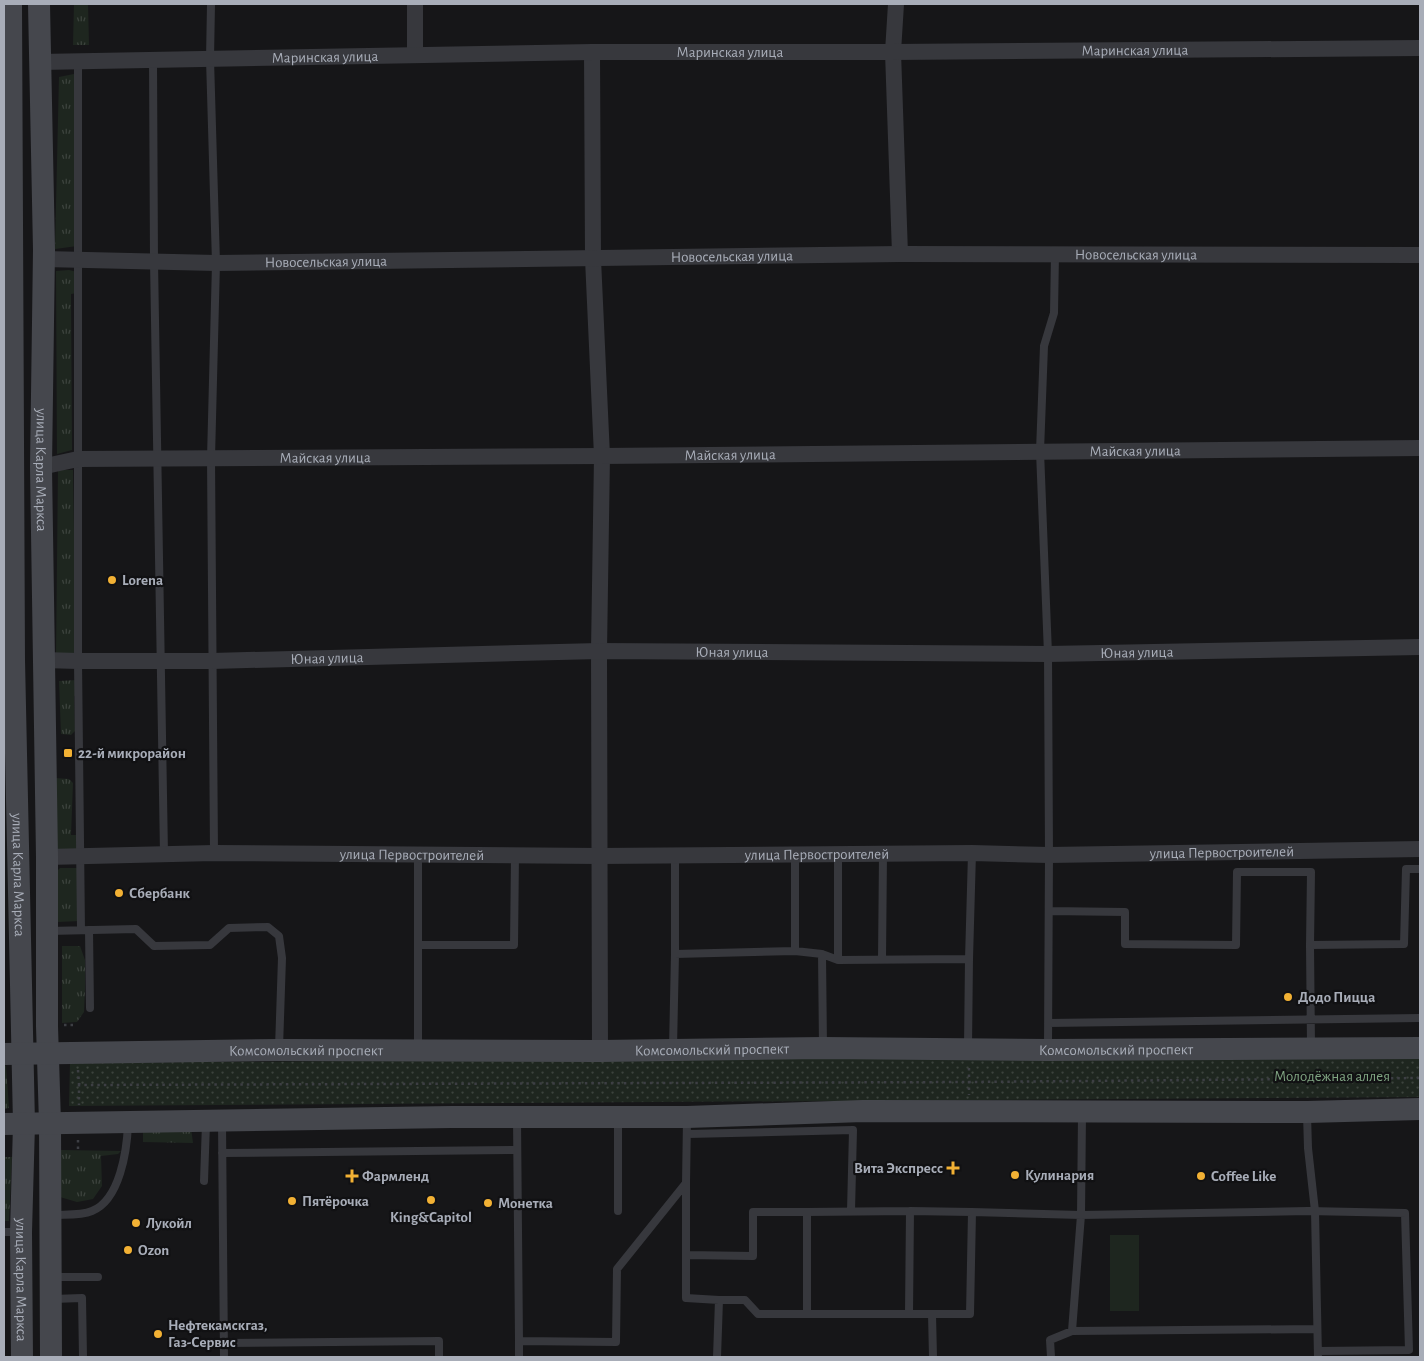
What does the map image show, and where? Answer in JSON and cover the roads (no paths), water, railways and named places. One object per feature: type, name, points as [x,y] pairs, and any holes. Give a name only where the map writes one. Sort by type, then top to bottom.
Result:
[{"type":"main road","name":"улица Карла Маркса","points":[[11,4],[11,150],[8,224],[8,523],[14,1124],[12,1232],[22,1357]]},
{"type":"main road","name":"улица Карла Маркса","points":[[39,4],[44,259],[41,467],[48,857],[47,1053],[50,1123],[50,1357]]},
{"type":"main road","points":[[11,150],[43,151]]},
{"type":"main road","name":"Комсомольский проспект","points":[[13,1054],[279,1050],[600,1051],[824,1048],[968,1057],[1048,1050],[1420,1048]]},
{"type":"main road","points":[[14,1124],[214,1120],[618,1117],[688,1125],[863,1112],[1307,1112],[1420,1110]]},
{"type":"street","points":[[415,4],[415,54]]},
{"type":"street","points":[[896,4],[893,52],[900,254]]},
{"type":"street","name":"Маринская улица","points":[[40,62],[592,52],[1420,48]]},
{"type":"street","points":[[592,52],[593,259],[602,456],[598,652],[600,1051]]},
{"type":"street","name":"Новосельская улица","points":[[44,259],[216,263],[900,254],[1420,255]]},
{"type":"street","name":"Майская улица","points":[[41,467],[78,459],[1420,448]]},
{"type":"street","name":"Юная улица","points":[[43,660],[212,661],[598,652],[1048,654],[1420,647]]},
{"type":"street","name":"улица Первостроителей","points":[[48,857],[214,853],[599,856],[972,852],[1049,855],[1420,849]]},
{"type":"lane","points":[[211,4],[210,59],[216,263],[211,458],[214,853]]},
{"type":"lane","points":[[78,60],[78,661],[80,856],[90,1008]]},
{"type":"lane","points":[[153,61],[154,261],[164,854]]},
{"type":"lane","points":[[1048,1050],[1048,654],[1040,451],[1044,346],[1054,312],[1055,254]]},
{"type":"lane","points":[[968,1057],[972,852]]},
{"type":"lane","points":[[882,959],[883,853]]},
{"type":"lane","points":[[418,854],[418,1050]]},
{"type":"lane","points":[[795,854],[796,951]]},
{"type":"lane","points":[[838,854],[838,960]]},
{"type":"lane","points":[[418,946],[514,945],[515,855]]},
{"type":"lane","points":[[673,1050],[675,855]]},
{"type":"lane","points":[[1310,946],[1404,944],[1406,869],[1420,869]]},
{"type":"lane","points":[[1049,911],[1125,912],[1125,944],[1236,945],[1237,872],[1311,872],[1311,1048]]},
{"type":"lane","points":[[47,931],[136,929],[154,946],[210,945],[229,928],[268,927],[279,936],[282,958],[279,1050]]},
{"type":"lane","points":[[675,954],[796,951],[822,954],[838,960],[969,959]]},
{"type":"lane","points":[[822,954],[824,1048]]},
{"type":"lane","points":[[1048,1023],[1420,1018]]},
{"type":"lane","points":[[1072,1332],[1081,1215],[1082,1112]]},
{"type":"lane","points":[[686,1255],[753,1256],[753,1212],[910,1211],[1081,1215],[1315,1211],[1405,1212],[1409,1350],[1318,1354],[1315,1211],[1308,1148],[1307,1112]]},
{"type":"lane","points":[[517,1117],[519,1357]]},
{"type":"lane","points":[[618,1117],[618,1211]]},
{"type":"lane","points":[[214,1120],[222,1153],[224,1357]]},
{"type":"lane","points":[[204,1180],[214,1120]]},
{"type":"lane","points":[[50,1215],[92,1211],[102,1204],[114,1189],[122,1165],[126,1149],[128,1122]]},
{"type":"lane","points":[[851,1211],[853,1130],[688,1125],[686,1298],[745,1300],[758,1314],[970,1314],[972,1212]]},
{"type":"lane","points":[[222,1153],[516,1150]]},
{"type":"lane","points":[[519,1341],[616,1342],[617,1269],[686,1183]]},
{"type":"lane","points":[[909,1314],[910,1211]]},
{"type":"lane","points":[[807,1212],[808,1314]]},
{"type":"lane","points":[[51,1277],[98,1277]]},
{"type":"lane","points":[[51,1299],[82,1298],[83,1357]]},
{"type":"lane","points":[[717,1357],[718,1300]]},
{"type":"lane","points":[[932,1314],[933,1357]]},
{"type":"lane","points":[[1051,1357],[1050,1340],[1072,1332],[1317,1329]]},
{"type":"lane","points":[[224,1343],[439,1341],[439,1357]]},
{"type":"place","name":"Lorena","points":[[112,580]]},
{"type":"place","name":"22-й микрорайон","points":[[68,753]]},
{"type":"place","name":"Сбербанк","points":[[119,893]]},
{"type":"place","name":"Додо Пицца","points":[[1288,997]]},
{"type":"place","name":"Вита Экспресс","points":[[953,1168]]},
{"type":"place","name":"Кулинария","points":[[1015,1175]]},
{"type":"place","name":"Фармленд","points":[[352,1176]]},
{"type":"place","name":"Coffee Like","points":[[1201,1176]]},
{"type":"place","name":"King&Capitol","points":[[431,1200]]},
{"type":"place","name":"Пятёрочка","points":[[292,1201]]},
{"type":"place","name":"Монетка","points":[[488,1203]]},
{"type":"place","name":"Лукойл","points":[[136,1223]]},
{"type":"place","name":"Ozon","points":[[128,1250]]},
{"type":"place","name":"Нефтекамскгаз, Газ-Сервис","points":[[158,1334]]},
{"type":"park label","name":"Молодёжная аллея","points":[[1332,1076]]}]
